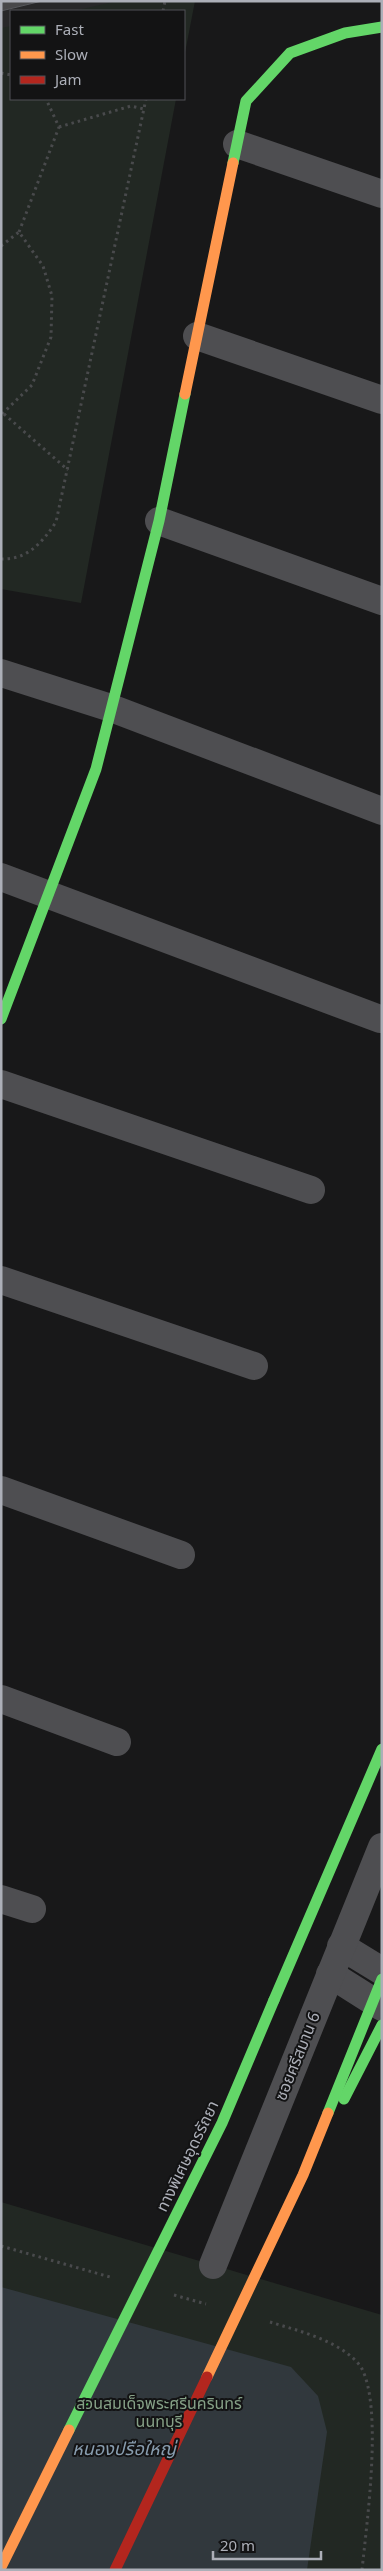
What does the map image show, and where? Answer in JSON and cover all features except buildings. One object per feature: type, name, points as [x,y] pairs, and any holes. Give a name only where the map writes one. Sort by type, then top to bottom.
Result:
[{"type":"main road","points":[[1,1019],[96,769],[159,521],[246,101],[290,53],[345,33],[382,27]]},
{"type":"main road","name":"ทางพิเศษอุดรรัถยา","points":[[1,2567],[222,2123],[382,1749]]},
{"type":"main road","points":[[115,2570],[303,2174],[382,1980]]},
{"type":"main road","points":[[303,2174],[359,2073],[382,2025]]},
{"type":"street","points":[[237,144],[382,194]]},
{"type":"street","points":[[197,336],[382,400]]},
{"type":"street","points":[[159,521],[382,601]]},
{"type":"street","points":[[1,673],[112,708],[382,811]]},
{"type":"street","points":[[1,877],[49,893],[380,1019]]},
{"type":"street","points":[[1,1084],[311,1190]]},
{"type":"street","points":[[1,1280],[254,1366]]},
{"type":"street","points":[[1,1490],[181,1555]]},
{"type":"street","points":[[1,1699],[117,1742]]},
{"type":"street","name":"ซอยศรีสมาน 6","points":[[212,2265],[382,1847]]},
{"type":"street","points":[[1,1899],[32,1909]]},
{"type":"street","points":[[341,1946],[382,1972]]},
{"type":"street","points":[[330,1974],[382,2007]]},
{"type":"path","points":[[1,246],[19,232],[60,127],[46,100]]},
{"type":"path","points":[[1,559],[16,560],[42,543],[56,522],[146,100]]},
{"type":"path","points":[[60,127],[131,106],[144,109]]},
{"type":"path","points":[[19,232],[43,266],[52,296],[51,336],[32,385],[2,414],[68,470]]},
{"type":"green space","points":[[1,1],[195,1],[185,53],[185,10],[10,10],[10,100],[176,100],[81,603],[1,589]]},
{"type":"green space","name":"หนองปรือใหญ่","points":[[1,2202],[382,2315],[382,2570],[1,2570]]},
{"type":"water","name":"หนองปรือใหญ่","points":[[1,2287],[291,2367],[318,2396],[327,2432],[307,2570],[1,2570]]},
{"type":"traffic: fast","points":[[233,163],[246,101],[290,53],[345,33],[382,27]]},
{"type":"traffic: fast","points":[[1,1019],[96,769],[159,521],[185,394]]},
{"type":"traffic: fast","points":[[274,2000],[382,1749]]},
{"type":"traffic: fast","points":[[328,2113],[382,1979]]},
{"type":"traffic: fast","points":[[69,2430],[222,2123],[274,2000]]},
{"type":"traffic: fast","points":[[344,2099],[382,2025]]},
{"type":"traffic: slow","points":[[185,394],[233,163]]},
{"type":"traffic: slow","points":[[207,2377],[303,2175],[328,2113]]},
{"type":"traffic: slow","points":[[1,2567],[69,2430]]},
{"type":"traffic: jam","points":[[115,2570],[207,2377]]},
{"type":"park label","name":"สวนสมเด็จพระศรีนครินทร์ นนทบุรี","points":[[159,2412]]}]
